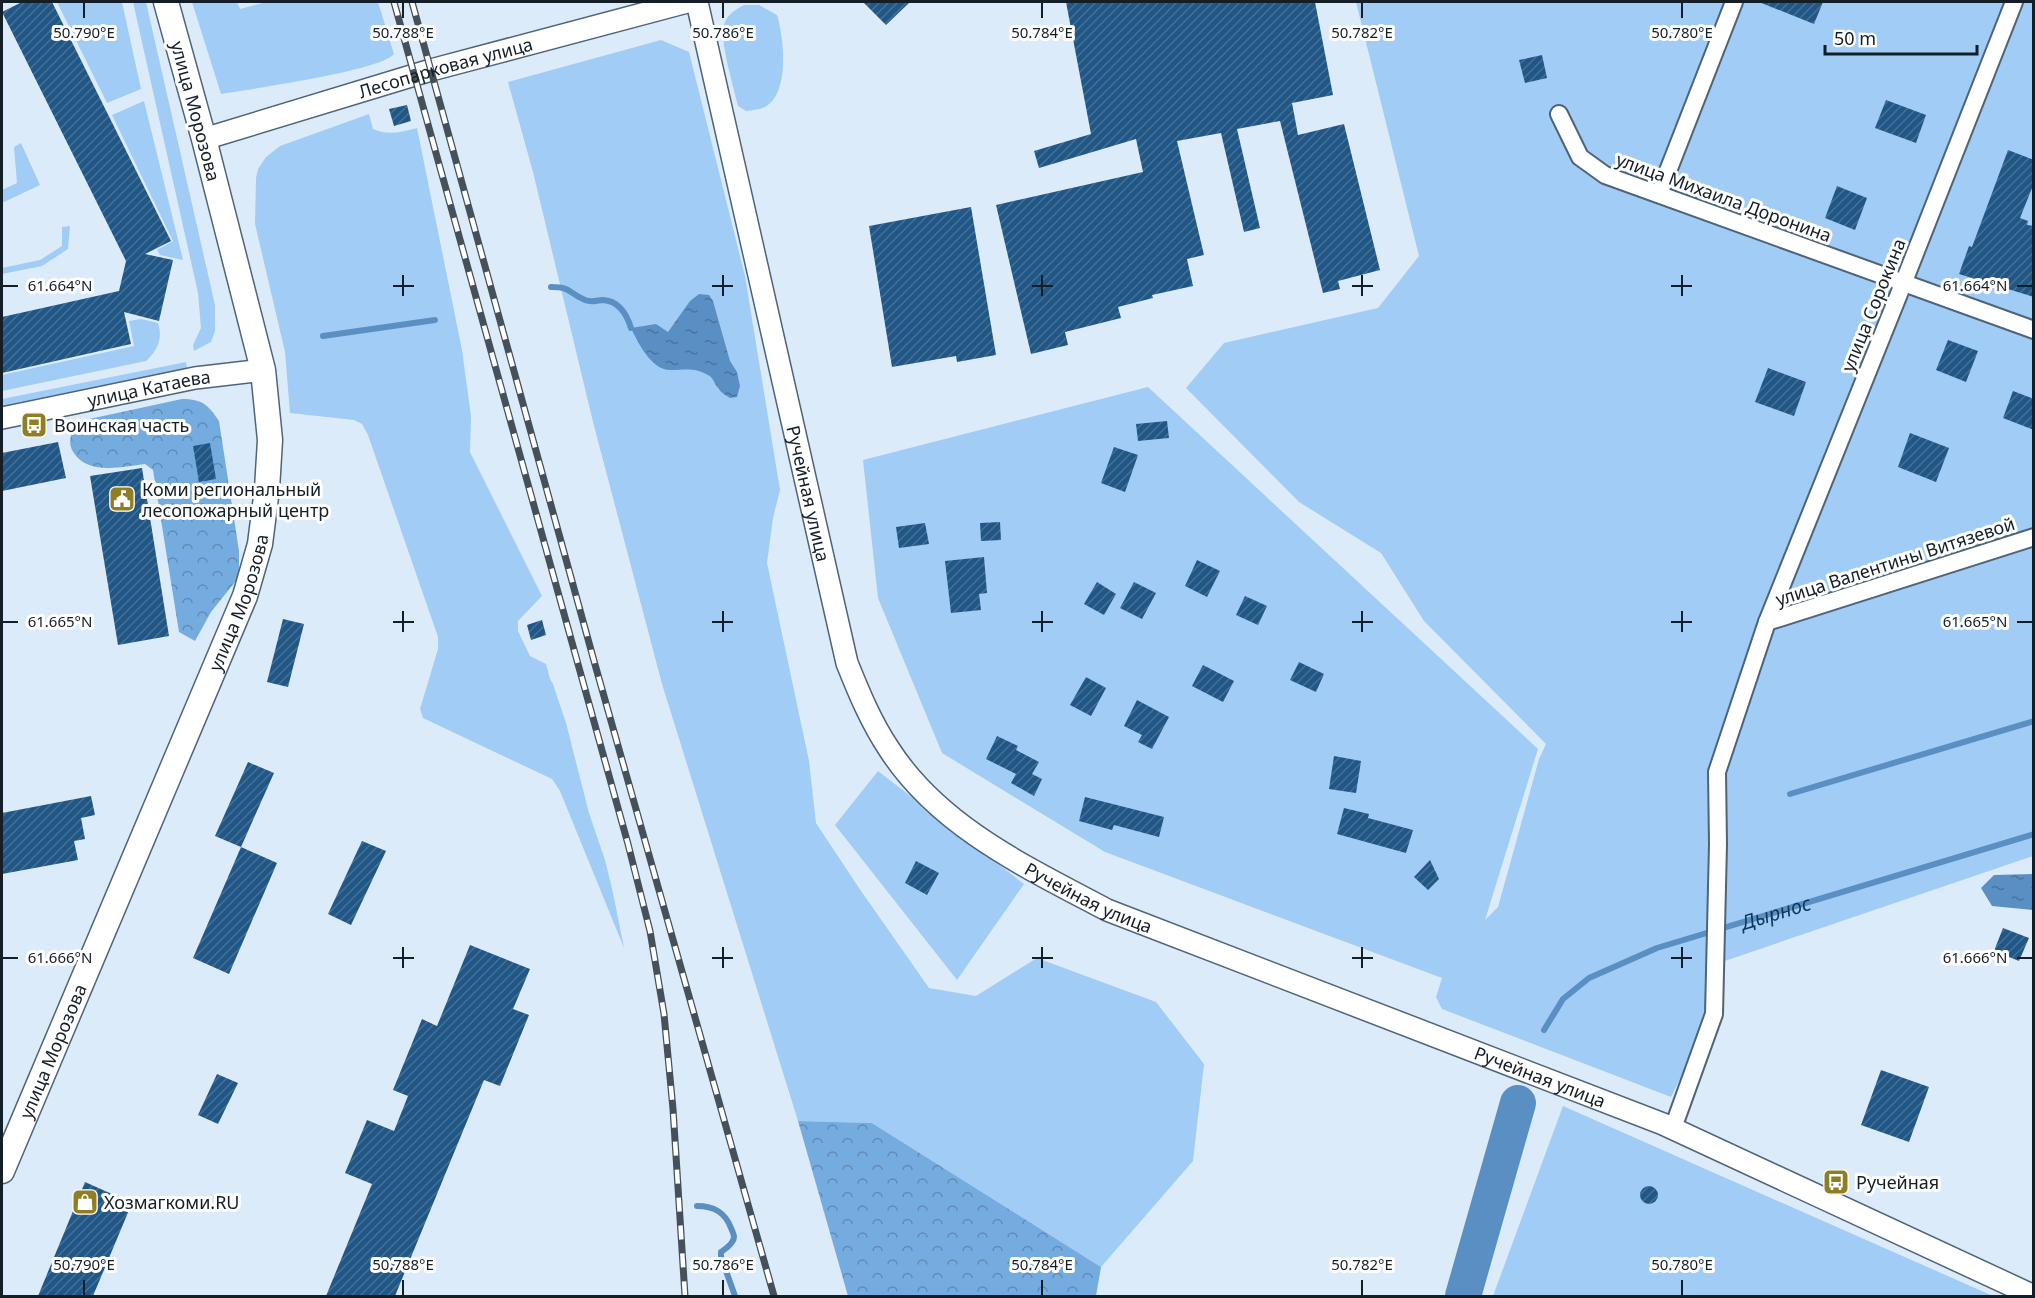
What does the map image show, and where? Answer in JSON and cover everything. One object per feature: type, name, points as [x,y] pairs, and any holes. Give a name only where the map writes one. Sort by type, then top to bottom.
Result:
[{"type":"main road","name":"улица Морозова","points":[[2,1172],[234,621],[254,571],[265,515],[269,419],[263,370],[204,139],[166,2]]},
{"type":"street","name":"Лесопарковая улица","points":[[204,139],[431,70],[687,2]]},
{"type":"street","name":"Ручейная улица","points":[[698,2],[847,663],[865,708],[889,750],[941,809],[972,834],[1041,875],[1107,910],[1673,1128],[1999,1288],[2034,1296]]},
{"type":"street","points":[[1659,194],[1734,2]]},
{"type":"street","name":"улица Сорокина","points":[[1673,1128],[1714,1014],[1718,844],[1717,772],[1767,622],[2013,2]]},
{"type":"street","name":"улица Михаила Доронина","points":[[1559,114],[1580,158],[1605,175],[2034,330]]},
{"type":"street","name":"улица Катаева","points":[[2,418],[195,378],[263,370]]},
{"type":"street","name":"улица Валентины Витязевой","points":[[1767,622],[2034,537]]},
{"type":"shaded area","points":[[57,2],[122,2],[141,89],[107,103]]},
{"type":"shaded area","points":[[133,2],[146,2],[215,305],[215,331],[211,342],[194,351],[193,345],[201,328],[198,293]]},
{"type":"shaded area","points":[[192,2],[237,2],[240,9],[267,2],[378,2],[394,54],[365,67],[341,73],[221,94]]},
{"type":"shaded area","points":[[1356,2],[2033,2],[2033,856],[1707,967],[1705,1011],[1690,1059],[1671,1097],[1442,1009],[1436,997],[1442,978],[1105,852],[942,753],[878,598],[863,460],[1148,387],[1538,749],[1485,920],[1498,907],[1539,759],[1546,744],[1424,621],[1381,553],[1299,502],[1186,388],[1224,343],[1378,308],[1419,256]]},
{"type":"shaded area","points":[[744,5],[759,5],[777,15],[783,50],[782,78],[773,100],[763,108],[746,111],[738,106],[725,52],[723,32],[729,15]]},
{"type":"shaded area","points":[[661,40],[689,52],[745,276],[780,490],[773,518],[767,563],[809,761],[816,823],[929,988],[976,996],[1037,958],[1156,1002],[1204,1064],[1193,1161],[1101,1267],[872,1123],[798,1121],[662,684],[593,422],[533,172],[508,82]]},
{"type":"shaded area","points":[[144,101],[183,260],[160,255],[157,250],[173,241],[112,115]]},
{"type":"shaded area","points":[[369,114],[373,129],[379,131],[395,133],[417,128],[462,350],[471,416],[470,452],[542,596],[518,621],[518,631],[530,656],[546,664],[553,684],[566,723],[589,813],[605,860],[624,948],[560,791],[552,779],[423,718],[420,709],[438,649],[438,637],[368,435],[362,424],[354,420],[290,413],[285,352],[255,224],[258,169],[266,157],[280,146]]},
{"type":"shaded area","points":[[21,143],[40,185],[2,203],[2,190],[17,183],[14,147]]},
{"type":"shaded area","points":[[70,226],[68,249],[42,266],[2,274],[2,268],[40,260],[62,246],[62,227]]},
{"type":"shaded area","points":[[141,319],[158,323],[160,333],[154,353],[146,361],[2,391],[2,375],[134,346],[129,321]]},
{"type":"shaded area","points":[[186,362],[188,374],[2,412],[2,399]]},
{"type":"shaded area","points":[[878,771],[1024,884],[957,980],[835,825]]},
{"type":"shaded area","points":[[1563,1106],[1993,1296],[1493,1296]]},
{"type":"green space","points":[[182,399],[195,400],[204,404],[219,421],[239,551],[239,577],[211,612],[195,641],[179,632],[153,470],[145,464],[105,468],[86,464],[72,450],[70,442],[73,430],[80,421]]},
{"type":"green space","points":[[798,1121],[872,1123],[1101,1267],[1096,1296],[848,1296]]},
{"type":"water","points":[[699,294],[709,295],[713,301],[730,361],[737,372],[740,386],[737,397],[730,398],[721,392],[712,378],[703,372],[671,370],[658,366],[646,355],[631,328],[656,324],[668,332],[690,301]]},
{"type":"water","points":[[2033,874],[2033,910],[1992,906],[1981,888],[1994,875]]},
{"type":"building","points":[[22,2],[52,2],[171,241],[145,254],[173,260],[159,321],[124,312],[131,344],[2,373],[2,317],[119,291],[126,261],[2,12]]},
{"type":"building","points":[[863,2],[910,2],[886,25]]},
{"type":"building","points":[[1066,2],[1315,2],[1333,95],[1292,103],[1298,135],[1344,124],[1380,270],[1338,281],[1340,289],[1323,293],[1280,121],[1237,129],[1260,228],[1244,232],[1221,133],[1177,141],[1204,255],[1187,259],[1193,286],[1152,295],[1153,298],[1118,307],[1121,318],[1065,332],[1068,345],[1031,354],[996,205],[1143,172],[1136,139],[1039,168],[1034,151],[1091,134]]},
{"type":"building","points":[[1759,2],[1823,2],[1814,24]]},
{"type":"building","points":[[1542,55],[1547,78],[1525,83],[1519,60]]},
{"type":"building","points":[[1886,100],[1926,115],[1916,143],[1875,128]]},
{"type":"building","points":[[407,105],[411,121],[394,126],[389,109]]},
{"type":"building","points":[[2008,150],[2034,160],[2034,183],[2020,218],[2028,221],[2027,225],[2034,226],[2034,297],[1959,274],[1969,246],[1972,247]]},
{"type":"building","points":[[1837,186],[1867,198],[1855,230],[1825,218]]},
{"type":"building","points":[[971,207],[996,355],[957,362],[956,356],[892,367],[869,226]]},
{"type":"building","points":[[1948,340],[1978,351],[1966,382],[1936,370]]},
{"type":"building","points":[[1768,368],[1806,382],[1794,416],[1755,402]]},
{"type":"building","points":[[2013,391],[2034,399],[2034,430],[2003,418]]},
{"type":"building","points":[[1167,421],[1169,438],[1138,441],[1136,424]]},
{"type":"building","points":[[1910,433],[1949,448],[1936,482],[1898,467]]},
{"type":"building","points":[[58,442],[66,478],[2,491],[2,453]]},
{"type":"building","points":[[210,443],[216,479],[199,482],[193,446]]},
{"type":"building","points":[[1114,447],[1138,455],[1125,492],[1101,483]]},
{"type":"building","points":[[142,468],[169,636],[118,645],[90,476]]},
{"type":"building","points":[[1000,522],[1001,540],[981,541],[980,523]]},
{"type":"building","points":[[925,523],[929,544],[899,548],[896,527]]},
{"type":"building","points":[[984,557],[987,593],[979,594],[981,610],[951,613],[945,561]]},
{"type":"building","points":[[1197,560],[1220,571],[1207,597],[1185,586]]},
{"type":"building","points":[[1097,582],[1116,594],[1104,615],[1084,604]]},
{"type":"building","points":[[1134,582],[1156,593],[1142,619],[1120,608]]},
{"type":"building","points":[[1245,596],[1267,606],[1258,625],[1236,615]]},
{"type":"building","points":[[283,619],[304,624],[288,687],[267,682]]},
{"type":"building","points":[[542,620],[546,635],[531,640],[527,625]]},
{"type":"building","points":[[1299,662],[1324,674],[1316,692],[1290,680]]},
{"type":"building","points":[[1203,665],[1234,681],[1223,702],[1192,686]]},
{"type":"building","points":[[1086,677],[1106,688],[1091,716],[1070,705]]},
{"type":"building","points":[[1137,700],[1169,717],[1152,749],[1138,742],[1142,735],[1124,726]]},
{"type":"building","points":[[997,736],[1018,746],[1016,750],[1039,762],[1032,774],[1042,779],[1034,796],[1011,783],[1016,774],[986,759]]},
{"type":"building","points":[[1334,756],[1361,761],[1356,793],[1329,789]]},
{"type":"building","points":[[248,762],[274,773],[241,847],[215,836]]},
{"type":"building","points":[[91,796],[95,815],[81,818],[85,839],[74,841],[78,860],[2,874],[2,813]]},
{"type":"building","points":[[1085,797],[1164,817],[1159,837],[1114,825],[1112,830],[1079,821]]},
{"type":"building","points":[[1344,808],[1369,814],[1368,818],[1413,830],[1406,853],[1337,834]]},
{"type":"building","points":[[362,841],[386,851],[351,925],[328,914]]},
{"type":"building","points":[[241,847],[277,863],[229,974],[193,958]]},
{"type":"building","points":[[1430,860],[1439,879],[1428,890],[1414,877]]},
{"type":"building","points":[[916,861],[939,873],[927,895],[905,883]]},
{"type":"building","points":[[2003,928],[2029,938],[2019,961],[1994,951]]},
{"type":"building","points":[[470,945],[530,969],[513,1009],[529,1015],[500,1086],[484,1080],[395,1296],[326,1296],[372,1184],[345,1173],[367,1120],[394,1131],[408,1096],[393,1090],[422,1019],[437,1026]]},
{"type":"building","points":[[1881,1070],[1929,1087],[1909,1142],[1861,1125]]},
{"type":"building","points":[[217,1074],[238,1083],[218,1124],[198,1115]]},
{"type":"building","points":[[85,1182],[132,1203],[93,1296],[38,1296]]},
{"type":"building","points":[[1649,1186],[1655,1189],[1658,1195],[1655,1201],[1649,1204],[1643,1201],[1640,1195],[1643,1189]]},
{"type":"waterway","points":[[551,287],[567,289],[588,301],[603,300],[614,303],[625,314],[631,328]]},
{"type":"waterway","points":[[323,336],[435,320]]},
{"type":"waterway","points":[[1790,794],[2034,721]]},
{"type":"waterway","name":"Дырнос","points":[[1544,1030],[1563,999],[1589,978],[1657,948],[2034,834]]},
{"type":"waterway","name":"Дырнос","points":[[1463,1296],[1518,1103]]},
{"type":"waterway","points":[[697,1206],[709,1207],[718,1211],[729,1222],[734,1237],[729,1246],[721,1252],[721,1257],[735,1296]]},
{"type":"railway","points":[[394,2],[628,844],[650,931],[664,1014],[673,1109],[685,1296]]},
{"type":"railway","points":[[412,2],[596,668],[774,1296]]},
{"type":"place","name":"Воинская часть","points":[[34,425]]},
{"type":"place","name":"Коми региональный лесопожарный центр","points":[[122,499]]},
{"type":"place","name":"Ручейная","points":[[1836,1182]]},
{"type":"place","name":"Хозмагкоми.RU","points":[[85,1202]]}]
